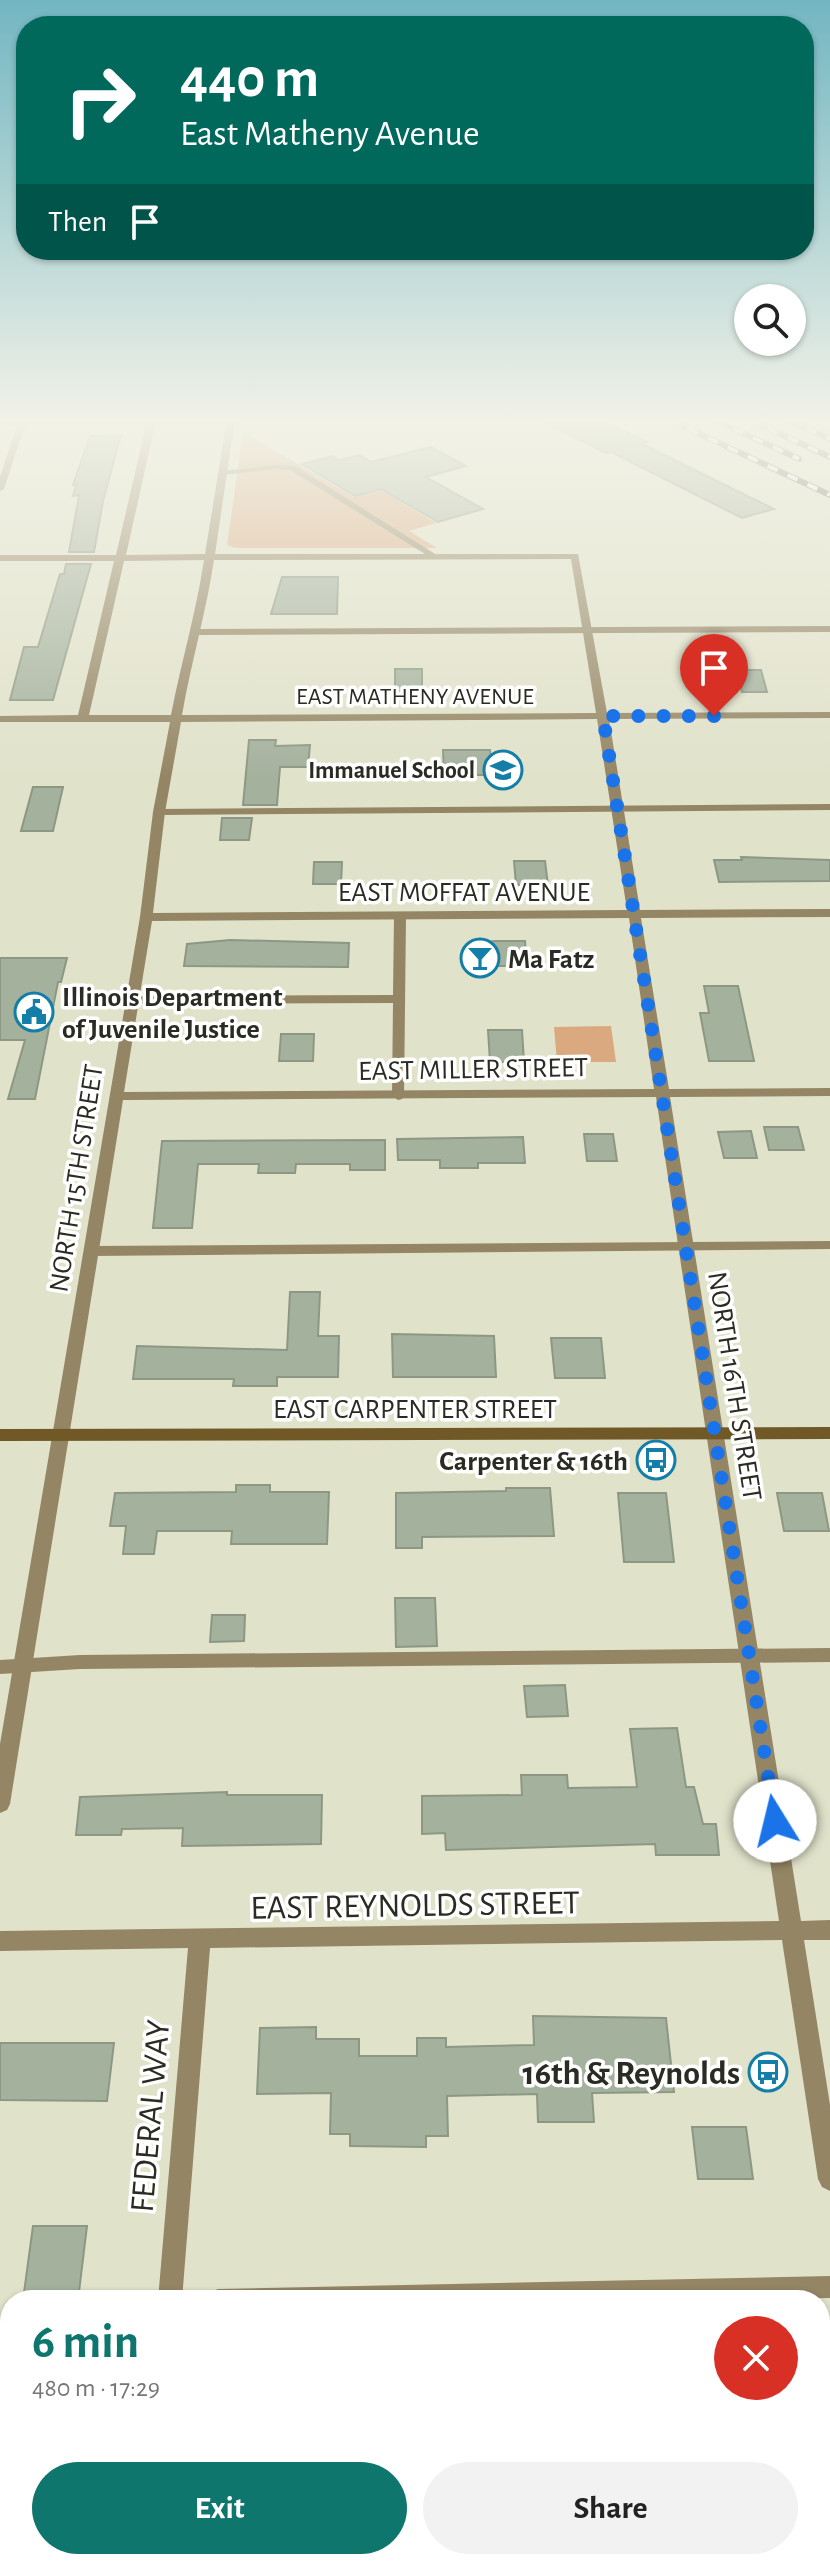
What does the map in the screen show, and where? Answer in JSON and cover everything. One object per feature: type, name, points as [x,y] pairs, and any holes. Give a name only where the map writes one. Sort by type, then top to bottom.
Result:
[{"type":"street","points":[[83,719],[124,539]]},
{"type":"street","name":"NORTH 15TH STREET","points":[[0,1804],[146,917],[159,812],[184,674],[198,632],[213,539]]},
{"type":"street","name":"NORTH 16TH STREET","points":[[436,557],[575,556],[618,808],[830,2179]]},
{"type":"street","points":[[0,558],[436,557]]},
{"type":"street","name":"EAST MATHENY AVENUE","points":[[0,719],[830,715]]},
{"type":"street","name":"EAST MOFFAT AVENUE","points":[[146,917],[830,913]]},
{"type":"street","name":"EAST MILLER STREET","points":[[116,1096],[830,1092]]},
{"type":"street","name":"EAST CARPENTER STREET","points":[[0,1435],[830,1433]]},
{"type":"street","name":"EAST REYNOLDS STREET","points":[[0,1941],[830,1930]]},
{"type":"street","name":"FEDERAL WAY","points":[[171,2290],[200,1939]]},
{"type":"lane","points":[[407,539],[436,557]]},
{"type":"lane","points":[[198,632],[830,629]]},
{"type":"lane","points":[[159,812],[830,807]]},
{"type":"lane","points":[[398,1096],[400,916]]},
{"type":"lane","points":[[132,1000],[397,999]]},
{"type":"lane","points":[[92,1251],[830,1245]]},
{"type":"lane","points":[[0,1667],[80,1662],[830,1655]]},
{"type":"lane","points":[[689,2290],[830,2287]]},
{"type":"shaded area","points":[[228,539],[422,539],[437,548],[235,548],[227,545]]},
{"type":"shaded area","points":[[611,1026],[616,1062],[557,1062],[554,1027]]},
{"type":"building","points":[[71,539],[96,539],[94,552],[69,552]]},
{"type":"building","points":[[66,564],[91,564],[53,700],[10,700],[24,647],[38,647],[60,574],[64,574]]},
{"type":"building","points":[[282,577],[338,577],[337,614],[271,614]]},
{"type":"building","points":[[395,669],[422,669],[422,693],[395,693]]},
{"type":"building","points":[[736,670],[761,670],[767,692],[742,692]]},
{"type":"building","points":[[249,740],[276,740],[275,746],[310,745],[308,767],[280,767],[277,805],[243,805]]},
{"type":"building","points":[[443,750],[490,750],[492,775],[444,775]]},
{"type":"building","points":[[33,787],[63,787],[53,831],[21,831]]},
{"type":"building","points":[[222,818],[252,818],[249,840],[220,840]]},
{"type":"building","points":[[741,857],[830,860],[830,881],[719,882],[714,860],[742,860]]},
{"type":"building","points":[[514,861],[545,861],[548,885],[516,885]]},
{"type":"building","points":[[314,862],[342,862],[341,884],[313,884]]},
{"type":"building","points":[[230,940],[349,943],[348,967],[184,966],[187,944]]},
{"type":"building","points":[[525,941],[527,966],[471,966],[470,943]]},
{"type":"building","points":[[0,958],[67,958],[61,982],[58,982],[35,1099],[8,1099],[25,1040],[0,1040]]},
{"type":"building","points":[[704,986],[738,986],[754,1061],[709,1061],[700,1013],[709,1013]]},
{"type":"building","points":[[488,1030],[522,1030],[524,1062],[490,1062]]},
{"type":"building","points":[[281,1034],[314,1034],[313,1061],[279,1061]]},
{"type":"building","points":[[764,1127],[798,1127],[804,1150],[769,1150]]},
{"type":"building","points":[[751,1131],[757,1158],[724,1158],[718,1132]]},
{"type":"building","points":[[584,1134],[613,1134],[617,1161],[587,1161]]},
{"type":"building","points":[[523,1137],[525,1163],[478,1163],[478,1168],[440,1168],[440,1160],[398,1160],[397,1139]]},
{"type":"building","points":[[385,1140],[385,1170],[350,1170],[350,1164],[296,1164],[295,1173],[258,1173],[259,1164],[198,1164],[192,1228],[153,1228],[162,1141]]},
{"type":"building","points":[[290,1292],[320,1292],[318,1336],[339,1336],[338,1377],[277,1377],[277,1386],[233,1386],[234,1379],[133,1379],[137,1346],[287,1350]]},
{"type":"building","points":[[392,1334],[494,1336],[496,1377],[393,1377]]},
{"type":"building","points":[[551,1338],[601,1338],[605,1378],[555,1378]]},
{"type":"building","points":[[236,1485],[270,1485],[270,1492],[329,1492],[327,1544],[231,1544],[232,1531],[157,1531],[154,1554],[123,1554],[126,1526],[110,1526],[115,1493],[236,1492]]},
{"type":"building","points":[[506,1488],[550,1488],[554,1536],[422,1537],[422,1548],[396,1548],[396,1493],[506,1491]]},
{"type":"building","points":[[618,1493],[666,1493],[674,1562],[624,1562]]},
{"type":"building","points":[[777,1493],[822,1493],[829,1531],[784,1531]]},
{"type":"building","points":[[395,1598],[435,1598],[437,1646],[396,1647]]},
{"type":"building","points":[[212,1615],[245,1615],[244,1641],[210,1642]]},
{"type":"building","points":[[565,1685],[568,1716],[527,1717],[524,1686]]},
{"type":"building","points":[[677,1728],[686,1787],[694,1787],[703,1824],[716,1824],[719,1855],[656,1855],[655,1844],[446,1850],[445,1833],[422,1834],[422,1796],[522,1795],[521,1775],[567,1775],[568,1788],[637,1787],[630,1729]]},
{"type":"building","points":[[227,1792],[227,1795],[322,1795],[321,1844],[182,1846],[183,1828],[122,1829],[121,1835],[76,1835],[80,1797]]},
{"type":"building","points":[[533,2016],[666,2018],[674,2092],[592,2093],[594,2122],[538,2122],[537,2094],[447,2096],[448,2136],[426,2136],[426,2147],[350,2146],[350,2134],[330,2134],[331,2093],[257,2094],[260,2028],[316,2027],[316,2039],[359,2039],[359,2056],[417,2056],[417,2038],[446,2038],[446,2047],[534,2045]]},
{"type":"building","points":[[0,2043],[114,2043],[107,2101],[0,2100]]},
{"type":"building","points":[[692,2127],[746,2127],[753,2179],[698,2179]]},
{"type":"building","points":[[33,2226],[87,2226],[79,2290],[24,2290]]},
{"type":"place","name":"Immanuel School","points":[[503,770]]},
{"type":"place","name":"Ma Fatz","points":[[480,958]]},
{"type":"place","name":"Illinois Department of Juvenile Justice","points":[[34,1012]]},
{"type":"place","name":"Carpenter & 16th","points":[[656,1460]]},
{"type":"place","name":"16th & Reynolds","points":[[768,2072]]},
{"type":"route","points":[[714,716],[603,716],[775,1821]]}]
